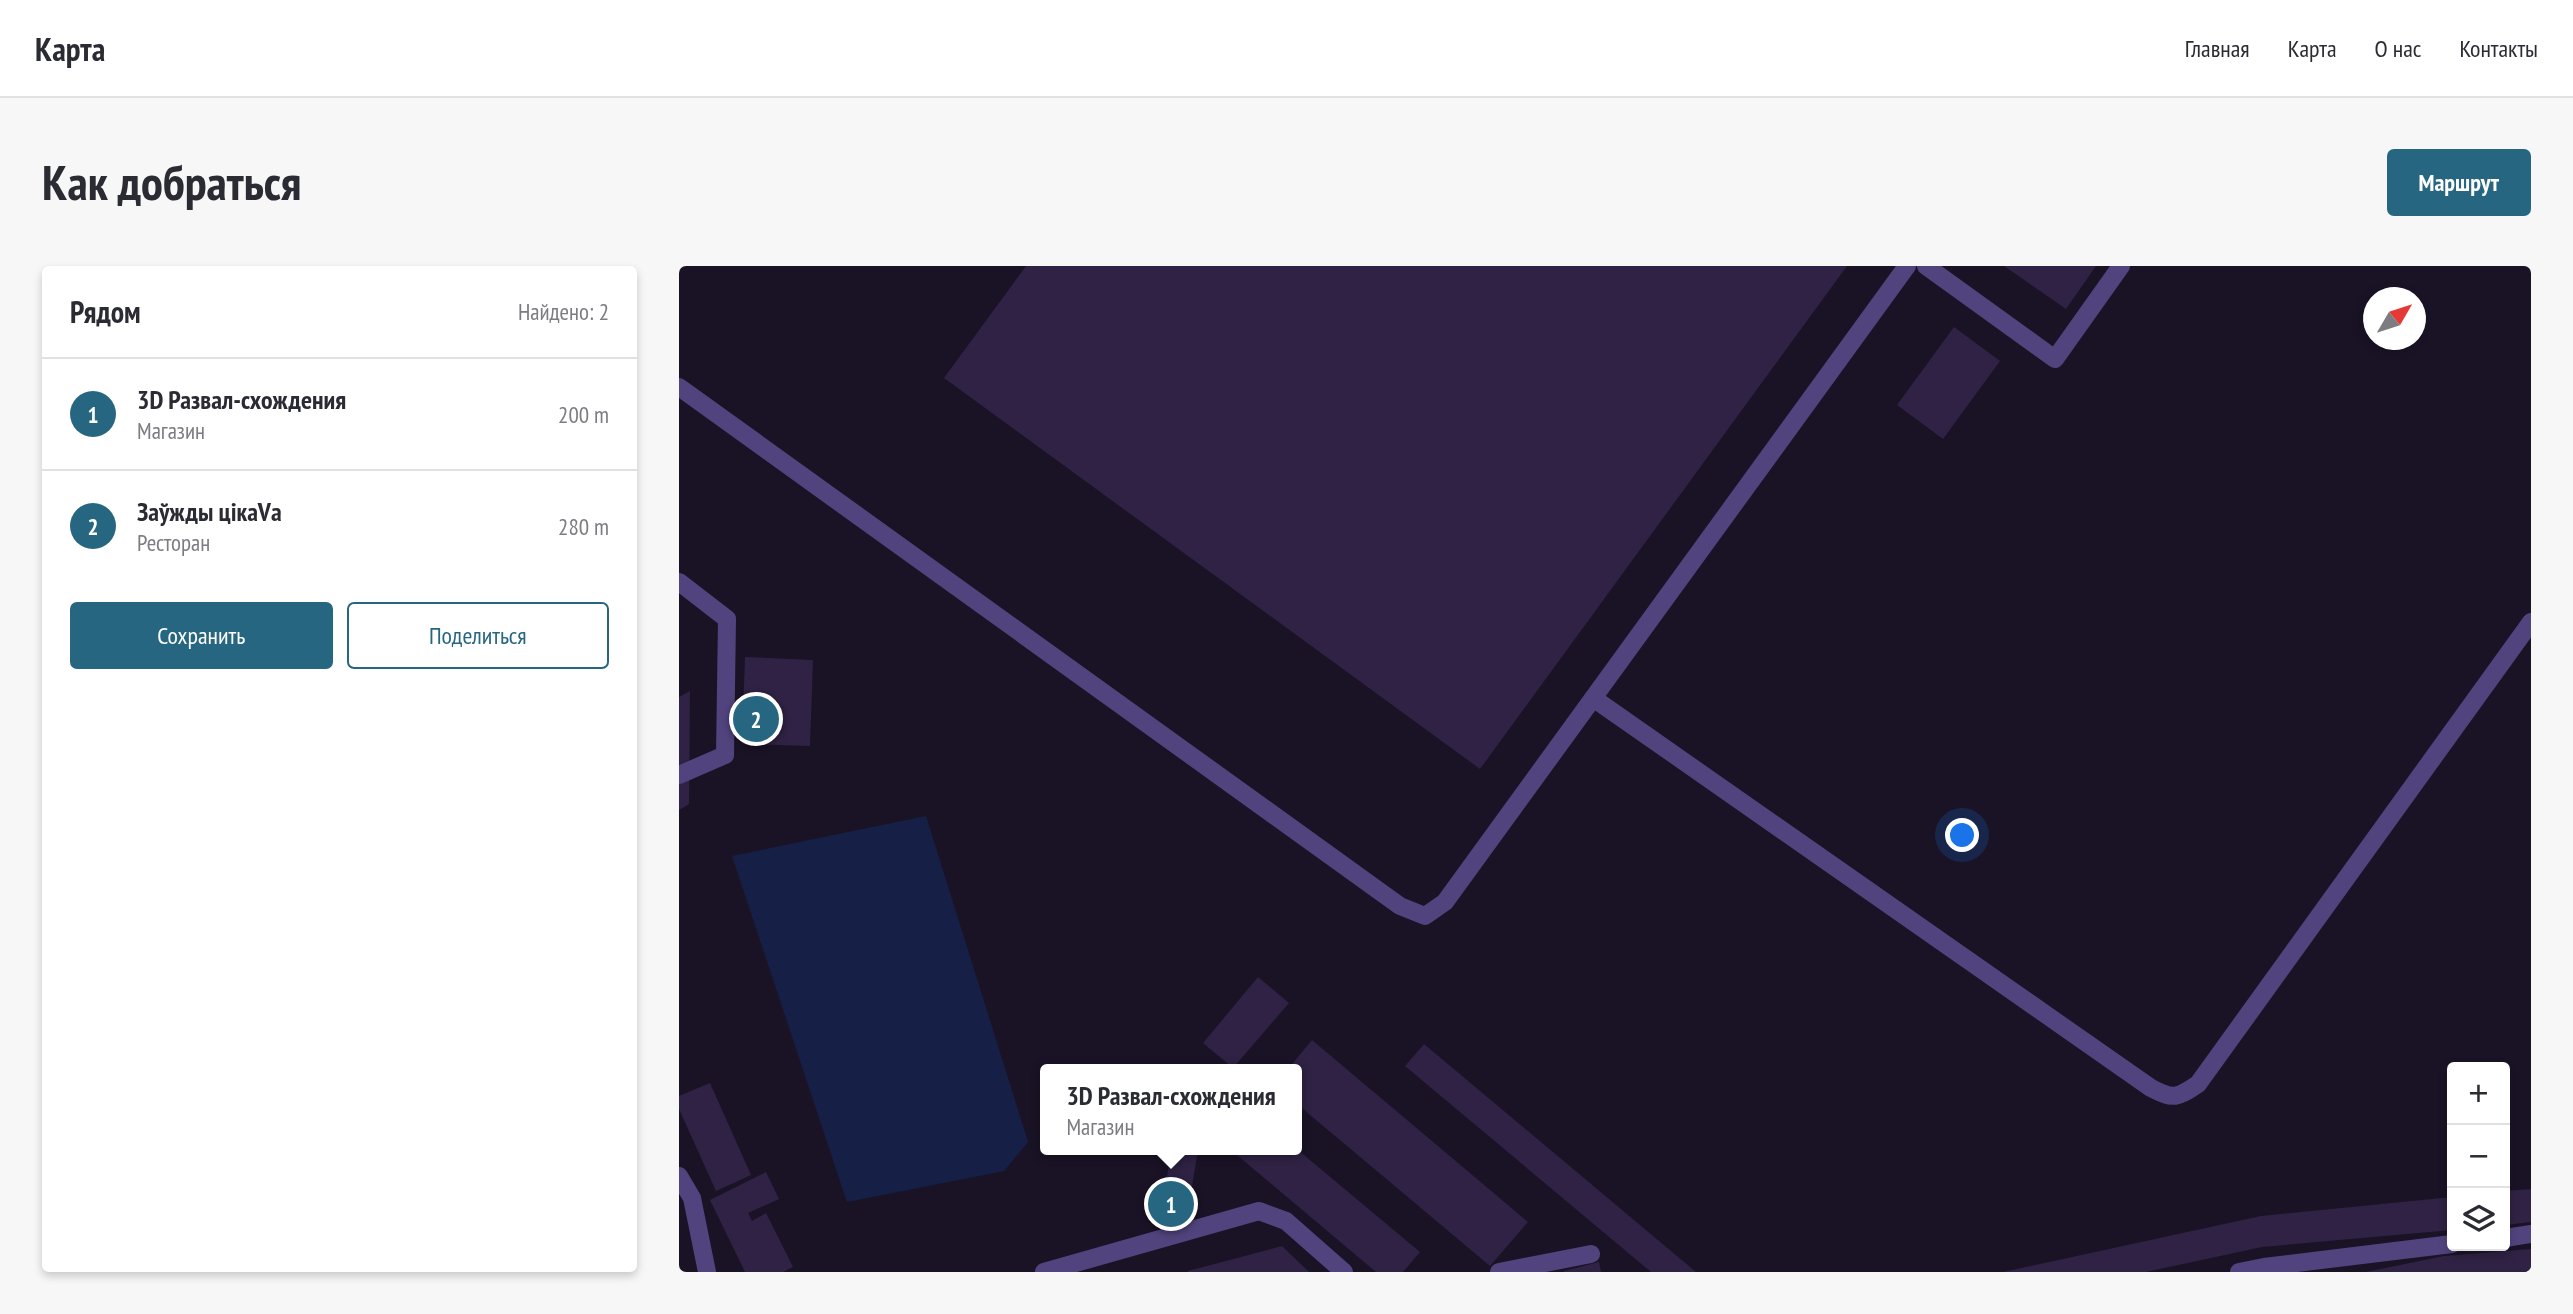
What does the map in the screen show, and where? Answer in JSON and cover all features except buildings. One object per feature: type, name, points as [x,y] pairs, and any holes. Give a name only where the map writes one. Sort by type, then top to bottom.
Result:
[{"type":"lane","points":[[679,387],[1400,906],[1425,916],[1445,902],[1906,266]]},
{"type":"lane","points":[[1926,266],[2055,359],[2121,266]]},
{"type":"lane","points":[[679,582],[727,619],[726,754],[679,775]]},
{"type":"lane","points":[[1593,698],[2151,1088],[2168,1097],[2183,1094],[2197,1084],[2531,622]]},
{"type":"lane","points":[[679,1176],[692,1198],[707,1272]]},
{"type":"lane","points":[[1044,1272],[1259,1211],[1286,1221],[1344,1272]]},
{"type":"lane","points":[[2510,1237],[2531,1234]]},
{"type":"lane","points":[[2239,1272],[2447,1245]]},
{"type":"lane","points":[[1499,1272],[1591,1254]]},
{"type":"water","points":[[926,816],[1028,1142],[1004,1171],[847,1202],[732,856]]},
{"type":"place","name":"Заўжды цікаVа","points":[[756,719]]},
{"type":"place","name":"3D Развал-схождения","points":[[1171,1204]]}]
